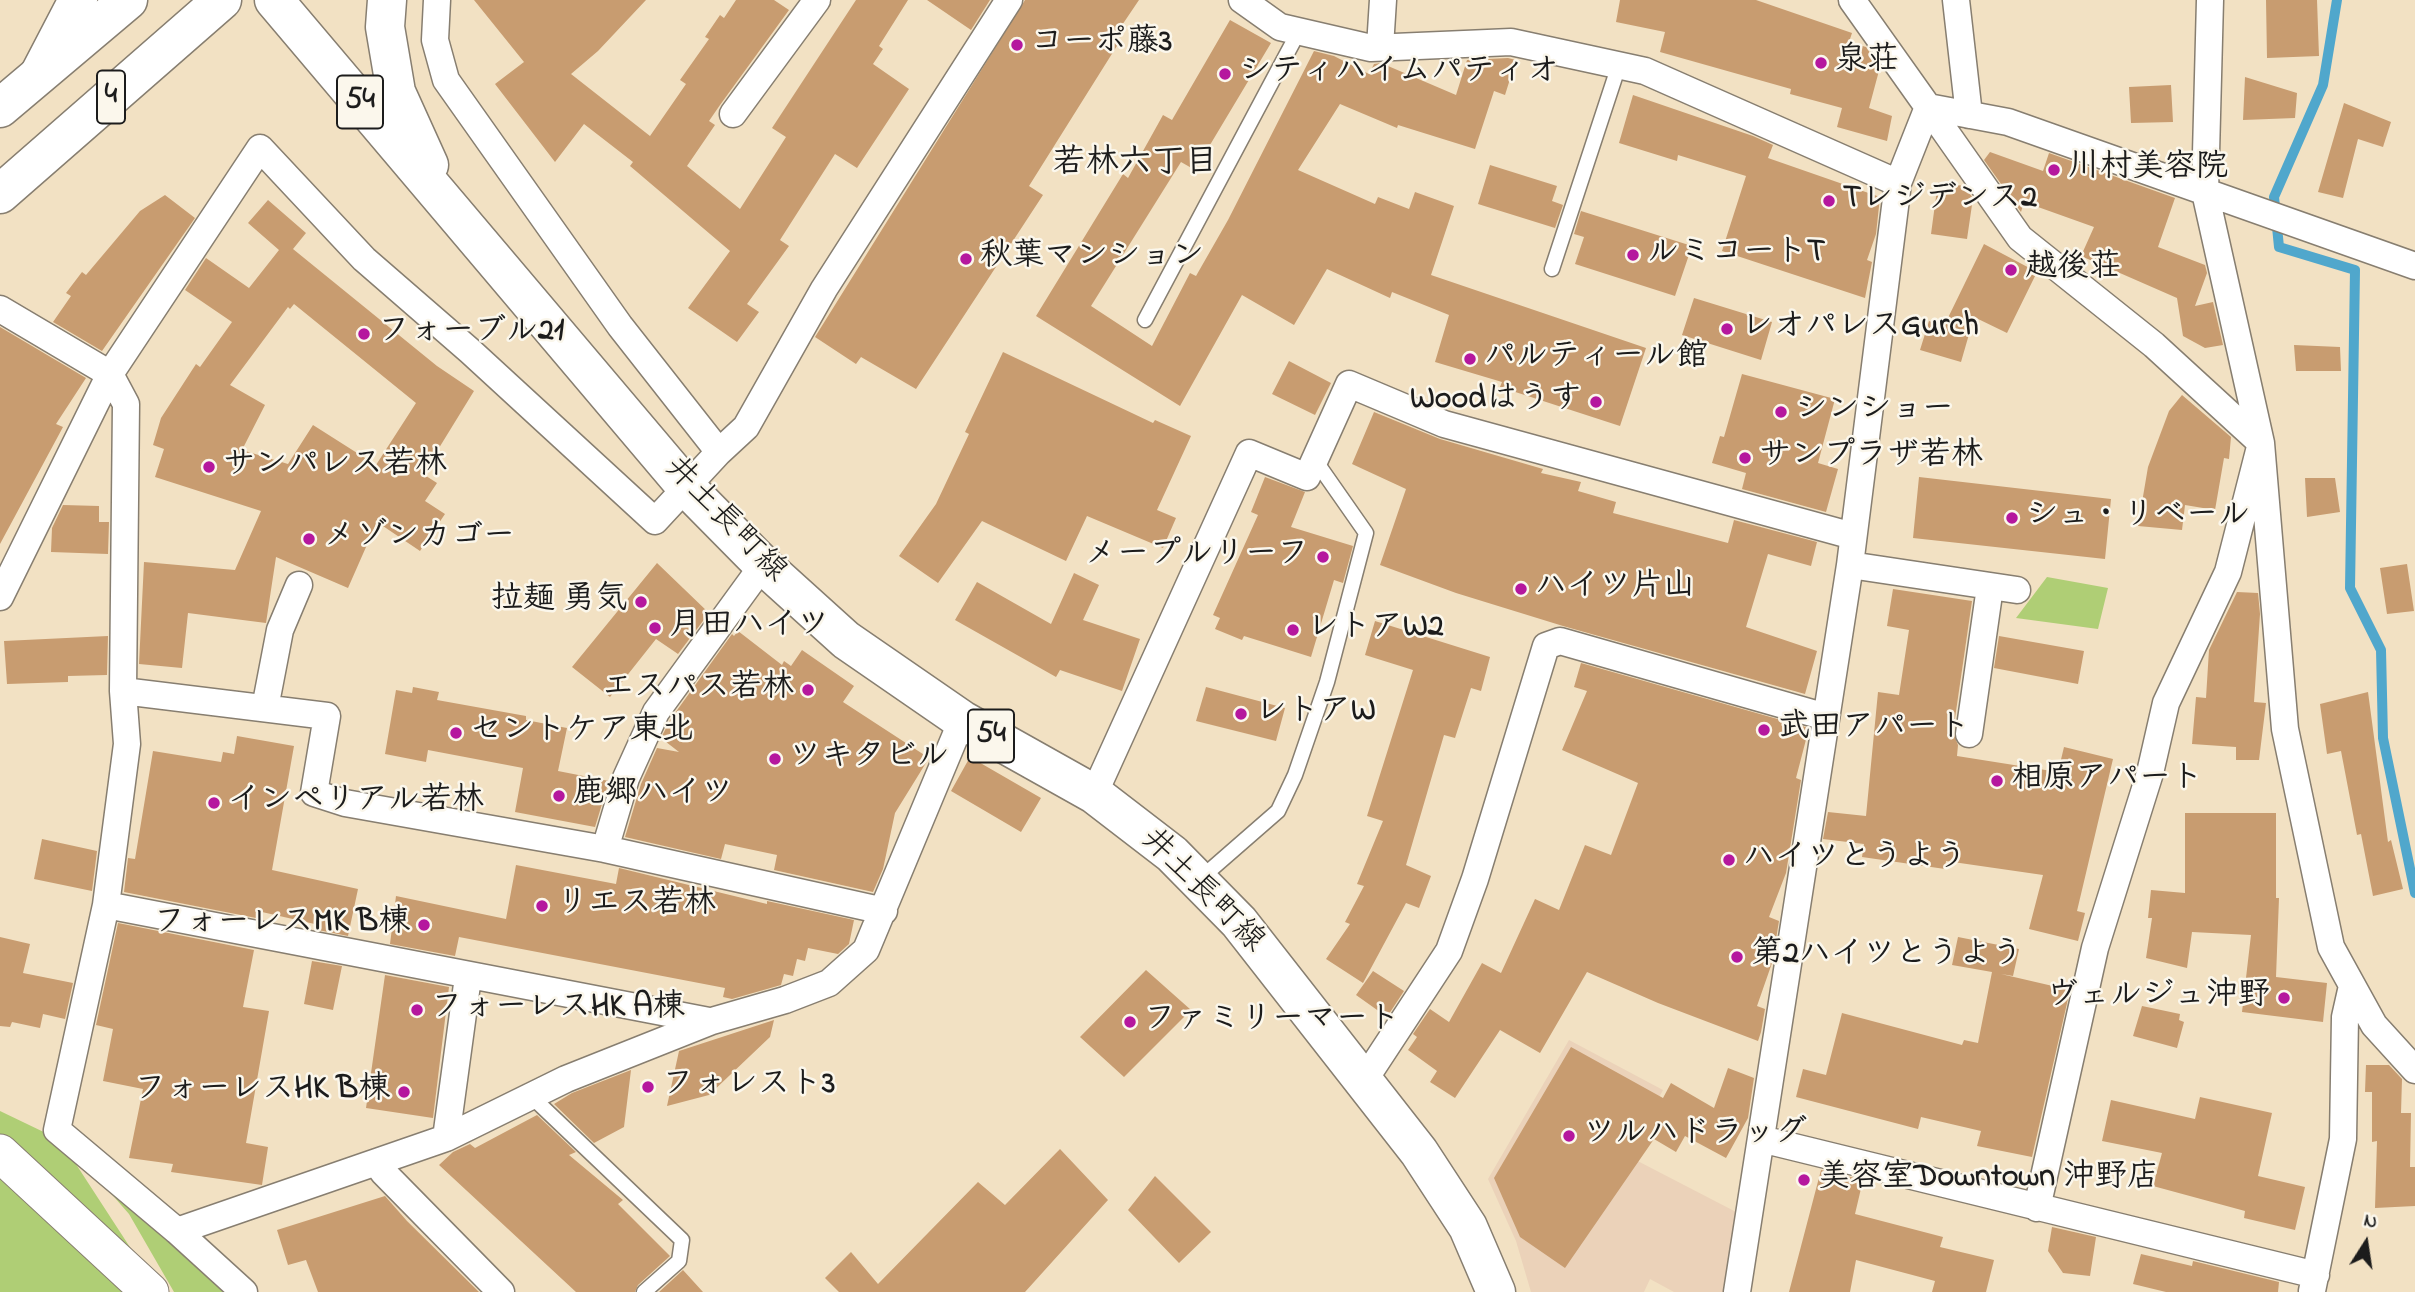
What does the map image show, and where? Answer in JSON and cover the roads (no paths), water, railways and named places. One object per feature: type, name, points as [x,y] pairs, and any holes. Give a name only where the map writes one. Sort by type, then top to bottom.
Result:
[{"type":"main road","points":[[40,73],[78,0]]},
{"type":"main road","name":"4","points":[[0,108],[128,0]]},
{"type":"main road","name":"4","points":[[0,194],[222,0]]},
{"type":"main road","name":"井土長町線","points":[[274,0],[687,488],[763,565],[846,640],[962,720],[1094,794],[1172,854],[1239,922],[1419,1152],[1468,1227],[1496,1292]]},
{"type":"main road","points":[[387,0],[385,27],[396,92],[446,205]]},
{"type":"street","points":[[437,0],[435,40],[446,80],[620,326],[719,452]]},
{"type":"street","points":[[733,114],[817,0]]},
{"type":"street","points":[[0,597],[110,374],[260,148],[364,259],[470,351],[655,521],[746,427],[824,289],[1009,0]]},
{"type":"street","points":[[1242,0],[1280,27],[1371,48],[1511,41],[1645,71],[1898,183]]},
{"type":"street","points":[[1380,47],[1383,0]]},
{"type":"street","points":[[1852,0],[2020,239],[2154,345],[2261,443]]},
{"type":"street","points":[[1956,0],[1969,115]]},
{"type":"street","points":[[2210,0],[2205,192],[2261,443],[2285,729],[2330,947],[2374,1026],[2415,1070]]},
{"type":"street","points":[[1928,107],[2008,122],[2408,264]]},
{"type":"street","points":[[1738,1292],[1850,565],[1898,183],[1928,107]]},
{"type":"street","points":[[0,309],[110,374],[126,404],[123,691],[127,744],[106,905],[57,1130],[177,1231],[244,1292]]},
{"type":"street","points":[[1094,794],[1249,453],[1307,477],[1349,384],[1444,424],[1853,536]]},
{"type":"street","points":[[2037,1208],[2095,948],[2150,772],[2166,703],[2228,572],[2261,443]]},
{"type":"street","points":[[605,849],[626,778],[656,712],[763,565]]},
{"type":"street","points":[[1850,565],[2017,590]]},
{"type":"street","points":[[265,708],[280,630],[299,585]]},
{"type":"street","points":[[1969,734],[1990,587]]},
{"type":"street","points":[[1363,1082],[1449,951],[1475,879],[1546,646],[1560,641],[1826,717]]},
{"type":"street","points":[[123,691],[327,716],[314,793],[345,803],[605,849],[884,911]]},
{"type":"street","points":[[177,1231],[446,1138],[566,1079],[712,1021],[785,1000],[829,983],[866,950],[962,720]]},
{"type":"street","points":[[106,905],[468,977],[712,1021]]},
{"type":"street","points":[[446,1138],[468,977]]},
{"type":"street","points":[[1761,1139],[2037,1208],[2314,1284],[2343,1139],[2344,1017],[2352,986]]},
{"type":"street","points":[[0,1153],[150,1292]]},
{"type":"street","points":[[381,1161],[383,1172],[501,1292]]},
{"type":"lane","points":[[1145,320],[1298,31]]},
{"type":"lane","points":[[1552,269],[1619,65]]},
{"type":"lane","points":[[1198,880],[1278,811],[1295,775],[1327,682],[1366,533],[1315,460]]},
{"type":"lane","points":[[531,1096],[682,1240],[679,1261],[644,1292]]},
{"type":"waterway","points":[[2337,0],[2323,85],[2274,197],[2279,247],[2355,270],[2350,588],[2381,650],[2383,738],[2415,893]]},
{"type":"place","name":"コーポ藤3","points":[[1017,45]]},
{"type":"place","name":"泉荘","points":[[1821,63]]},
{"type":"place","name":"シティハイムパティオ","points":[[1225,74]]},
{"type":"place","name":"川村美容院","points":[[2054,170]]},
{"type":"place","name":"Tレジデンス2","points":[[1829,201]]},
{"type":"place","name":"ルミコートT","points":[[1633,255]]},
{"type":"place","name":"秋葉マンション","points":[[966,259]]},
{"type":"place","name":"越後荘","points":[[2011,270]]},
{"type":"place","name":"レオパレスGurch","points":[[1727,329]]},
{"type":"place","name":"フォーブル21","points":[[364,334]]},
{"type":"place","name":"パルティール館","points":[[1470,359]]},
{"type":"place","name":"Woodはうす","points":[[1596,402]]},
{"type":"place","name":"シンショー","points":[[1781,412]]},
{"type":"place","name":"サンプラザ若林","points":[[1745,458]]},
{"type":"place","name":"サンパレス若林","points":[[209,467]]},
{"type":"place","name":"シュ・リベール","points":[[2012,518]]},
{"type":"place","name":"メゾンカゴー","points":[[309,539]]},
{"type":"place","name":"メープルリーフ","points":[[1323,557]]},
{"type":"place","name":"ハイツ片山","points":[[1521,589]]},
{"type":"place","name":"拉麺 勇気","points":[[641,602]]},
{"type":"place","name":"月田ハイツ","points":[[655,628]]},
{"type":"place","name":"レトアW2","points":[[1293,630]]},
{"type":"place","name":"エスパス若林","points":[[808,690]]},
{"type":"place","name":"レトアW","points":[[1241,714]]},
{"type":"place","name":"武田アパート","points":[[1764,730]]},
{"type":"place","name":"セントケア東北","points":[[456,733]]},
{"type":"place","name":"ツキタビル","points":[[775,759]]},
{"type":"place","name":"相原アパート","points":[[1997,781]]},
{"type":"place","name":"鹿郷ハイツ","points":[[559,796]]},
{"type":"place","name":"インペリアル若林","points":[[214,803]]},
{"type":"place","name":"ハイツとうよう","points":[[1729,860]]},
{"type":"place","name":"リエス若林","points":[[542,906]]},
{"type":"place","name":"フォーレスMK B棟","points":[[424,925]]},
{"type":"place","name":"第2ハイツとうよう","points":[[1737,957]]},
{"type":"place","name":"ヴェルジュ沖野","points":[[2284,998]]},
{"type":"place","name":"フォーレスHK A棟","points":[[417,1010]]},
{"type":"place","name":"ファミリーマート","points":[[1130,1022]]},
{"type":"place","name":"フォレスト3","points":[[648,1087]]},
{"type":"place","name":"フォーレスHK B棟","points":[[404,1092]]},
{"type":"place","name":"ツルハドラッグ","points":[[1569,1136]]},
{"type":"place","name":"美容室Downtown 沖野店","points":[[1804,1180]]},
{"type":"district","name":"若林六丁目","points":[[1135,166]]}]
